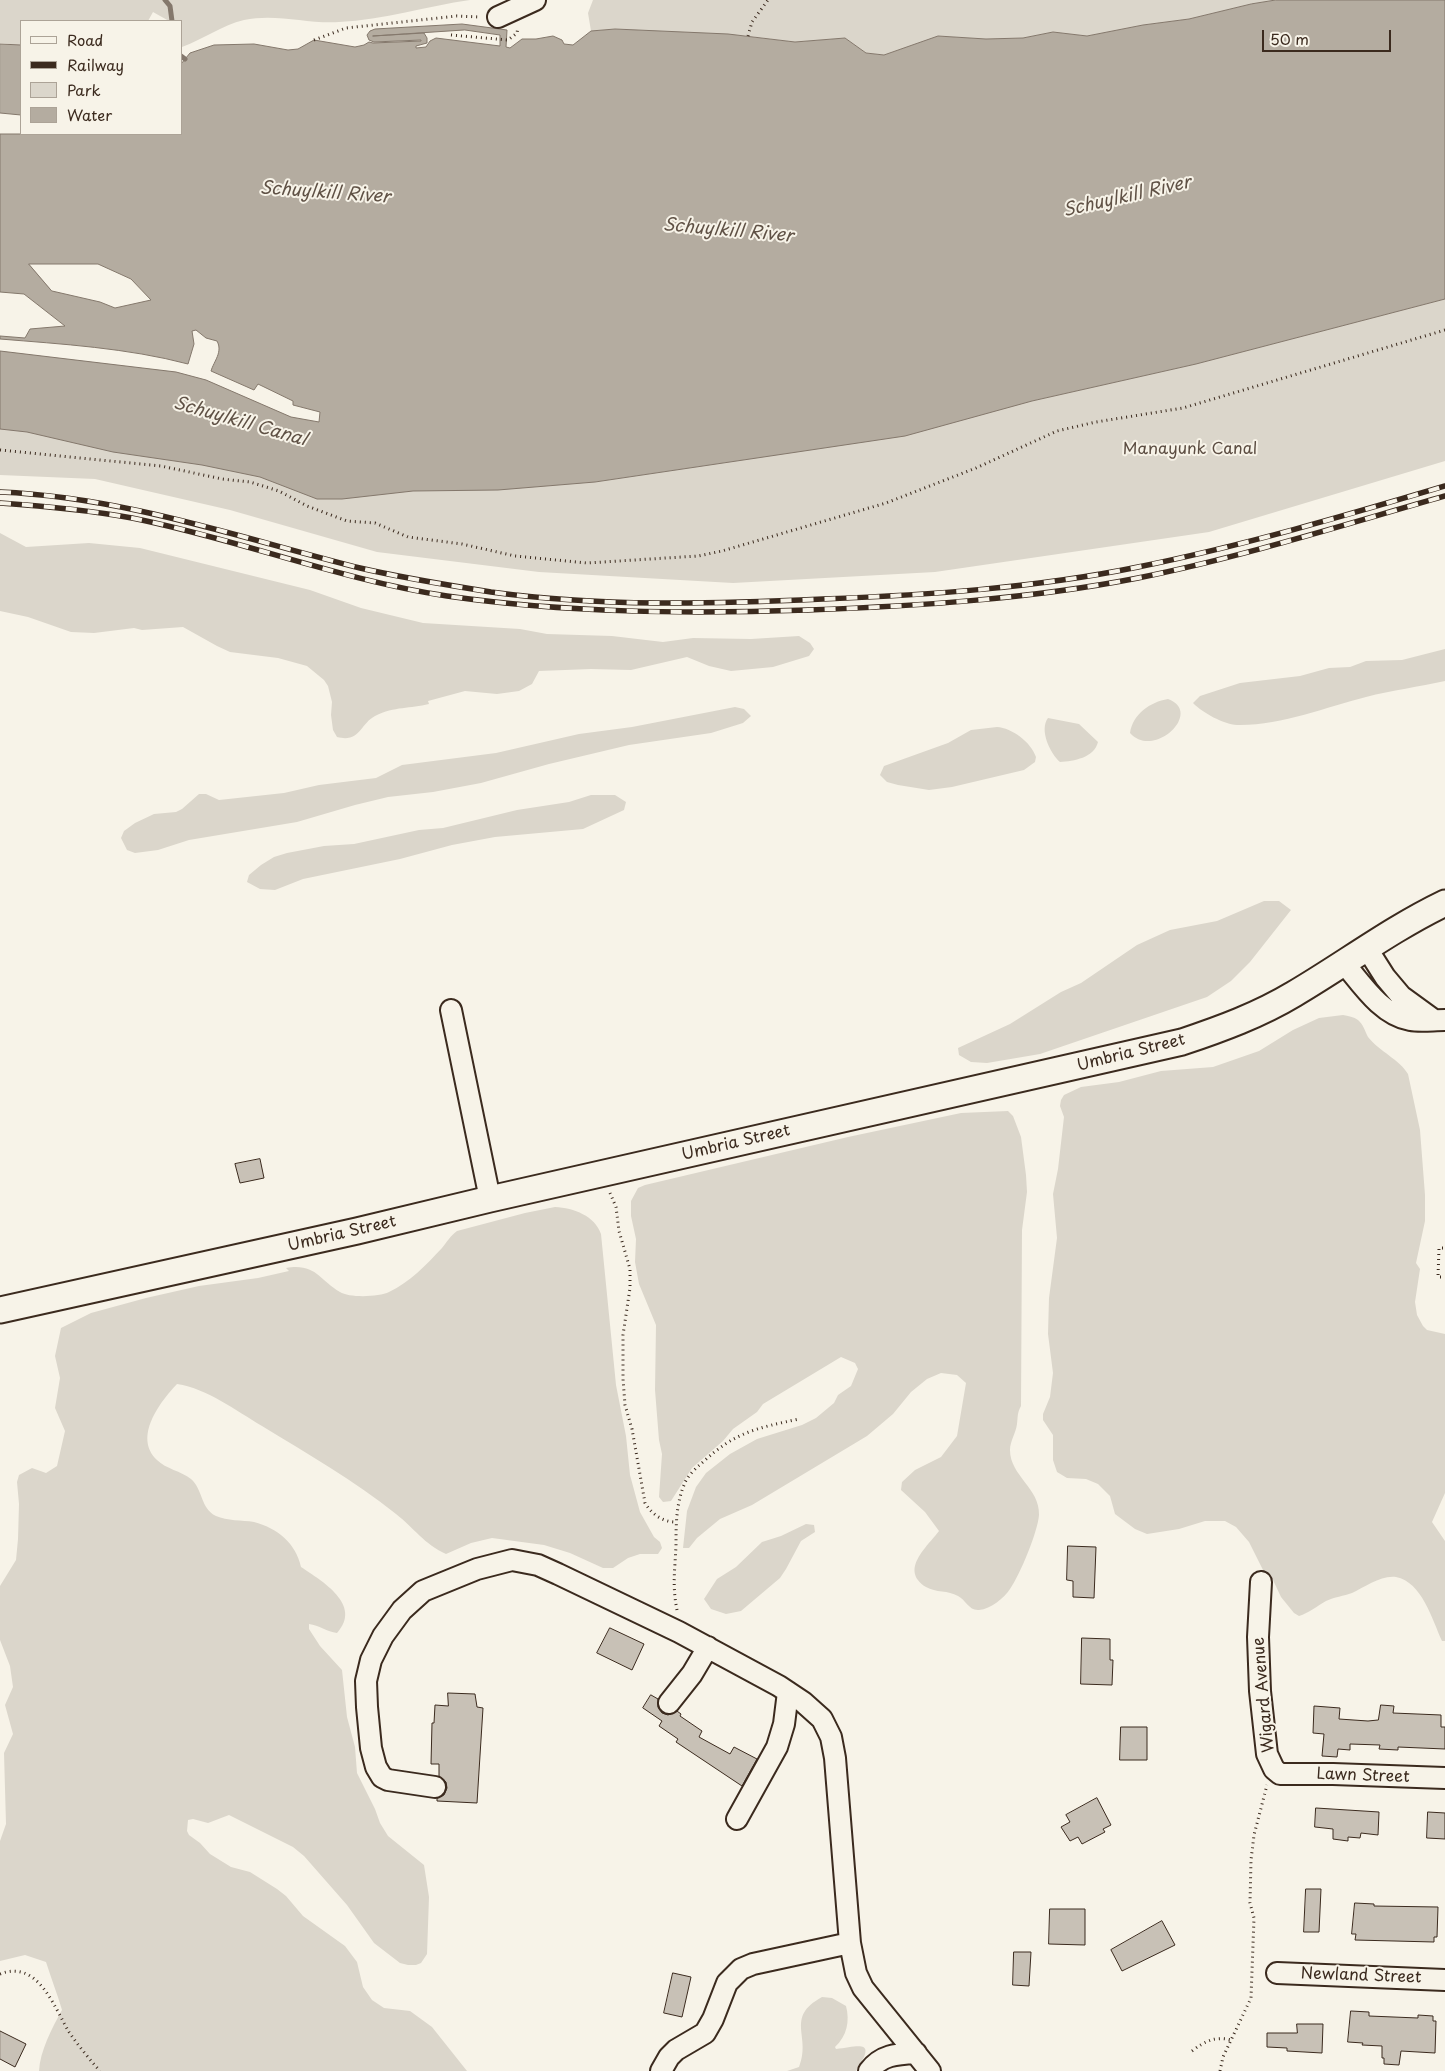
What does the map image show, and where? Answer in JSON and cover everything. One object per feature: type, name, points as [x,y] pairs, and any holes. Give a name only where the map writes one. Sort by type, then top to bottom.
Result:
[{"type":"main road","name":"Umbria Street","points":[[0,1310],[357,1232],[490,1199],[1182,1042],[1240,1022],[1273,1006],[1400,926],[1445,904]]},
{"type":"street","points":[[498,17],[536,0]]},
{"type":"street","points":[[1366,948],[1385,978],[1401,996],[1439,1020]]},
{"type":"street","points":[[1343,962],[1375,1000],[1396,1016],[1414,1021],[1439,1020]]},
{"type":"street","points":[[451,1010],[490,1199]]},
{"type":"street","points":[[435,1787],[388,1780],[379,1773],[371,1748],[366,1681],[371,1660],[383,1636],[402,1610],[422,1591],[484,1567],[512,1560],[526,1562],[558,1574],[681,1633],[788,1692],[822,1719],[831,1736],[835,1758],[850,1943],[856,1973],[863,1988],[930,2071]]},
{"type":"street","name":"Wigard Avenue","points":[[1261,1582],[1258,1637],[1260,1691],[1267,1754],[1274,1769],[1275,1777]]},
{"type":"street","points":[[669,1703],[692,1674],[708,1647]]},
{"type":"street","points":[[737,1819],[777,1747],[784,1724],[788,1692]]},
{"type":"street","name":"Lawn Street","points":[[1275,1777],[1445,1778]]},
{"type":"street","points":[[661,2071],[669,2057],[676,2050],[705,2033],[709,2028],[724,1987],[732,1976],[742,1969],[753,1964],[850,1943]]},
{"type":"street","name":"Newland Street","points":[[1277,1973],[1445,1980]]},
{"type":"street","points":[[869,2071],[877,2061],[886,2056],[916,2053]]},
{"type":"path","points":[[748,36],[752,22],[768,0]]},
{"type":"path","points":[[314,40],[346,28],[374,24],[457,16],[498,17]]},
{"type":"path","points":[[0,450],[161,466],[250,482],[279,491],[307,506],[347,521],[375,523],[408,537],[462,544],[515,556],[588,563],[698,556],[722,551],[886,503],[976,468],[1040,437],[1071,427],[1183,408],[1445,330]]},
{"type":"path","points":[[604,1173],[616,1207],[619,1231],[630,1269],[630,1288],[623,1335],[625,1405],[632,1430],[645,1503],[657,1517],[670,1522],[676,1522]]},
{"type":"path","points":[[1442,1277],[1438,1277],[1439,1248],[1445,1248]]},
{"type":"path","points":[[681,1633],[673,1587],[676,1522],[684,1483],[694,1470],[716,1450],[738,1435],[799,1419]]},
{"type":"path","points":[[1220,2071],[1223,2057],[1251,1998],[1254,1918],[1250,1894],[1251,1860],[1257,1821],[1275,1777]]},
{"type":"path","points":[[0,1974],[10,1970],[21,1972],[43,1986],[71,2034],[100,2071]]},
{"type":"path","points":[[1192,2051],[1218,2037],[1231,2040]]},
{"type":"green space","points":[[0,0],[470,0],[356,21],[315,22],[280,18],[256,18],[228,25],[182,47],[182,20],[167,20],[153,12],[149,20],[20,20],[20,45],[0,43]]},
{"type":"green space","points":[[593,0],[1276,0],[1189,19],[1143,25],[1087,36],[1053,32],[1023,38],[986,39],[939,36],[884,55],[866,53],[845,38],[795,42],[748,36],[615,29],[591,31],[588,13]]},
{"type":"green space","name":"Manayunk Canal","points":[[1445,299],[1445,461],[1209,532],[935,572],[733,583],[539,572],[377,552],[230,510],[95,479],[0,475],[0,351],[176,372],[206,380],[291,417],[595,482],[741,460],[1032,401],[1196,364]]},
{"type":"green space","points":[[0,533],[26,547],[89,543],[140,548],[310,590],[361,608],[423,623],[520,629],[547,634],[612,636],[663,642],[693,638],[751,639],[799,636],[810,643],[814,649],[809,656],[773,667],[731,671],[709,666],[687,657],[631,670],[539,671],[532,684],[519,691],[497,694],[465,691],[428,701],[429,704],[422,706],[396,709],[382,713],[370,719],[355,735],[345,738],[337,737],[333,730],[332,702],[328,686],[324,680],[307,666],[278,658],[230,652],[183,627],[142,630],[134,628],[94,633],[71,632],[28,617],[0,611]]},
{"type":"green space","points":[[1445,649],[1445,681],[1376,695],[1286,719],[1237,725],[1226,723],[1202,711],[1193,703],[1200,696],[1240,683],[1300,676],[1329,668],[1350,667],[1366,661],[1402,660]]},
{"type":"green space","points":[[1168,699],[1178,705],[1181,714],[1178,723],[1172,731],[1162,738],[1151,741],[1140,740],[1130,733],[1135,720],[1143,710],[1155,703]]},
{"type":"green space","points":[[735,707],[744,709],[751,716],[743,723],[711,733],[629,745],[481,783],[433,792],[388,797],[297,822],[189,840],[158,850],[135,853],[127,850],[121,838],[124,831],[135,823],[154,814],[176,812],[199,794],[206,794],[219,800],[284,793],[319,785],[376,778],[402,765],[496,753],[579,734],[632,727]]},
{"type":"green space","points":[[1048,718],[1079,724],[1098,742],[1096,747],[1083,758],[1060,762],[1049,747],[1045,735]]},
{"type":"green space","points":[[997,727],[1015,733],[1025,741],[1034,751],[1035,762],[1024,770],[952,787],[929,790],[887,782],[880,775],[884,766],[948,743],[971,730]]},
{"type":"green space","points":[[591,795],[615,795],[626,802],[624,810],[583,829],[495,837],[452,845],[400,859],[303,879],[275,890],[260,889],[247,882],[249,875],[261,865],[274,857],[287,853],[324,846],[354,844],[419,830],[443,828],[517,810],[569,802]]},
{"type":"green space","points":[[1264,901],[1279,901],[1291,910],[1250,962],[1231,981],[1207,997],[1040,1054],[987,1063],[971,1062],[959,1055],[958,1048],[1010,1024],[1061,992],[1081,983],[1137,945],[1170,930],[1217,921]]},
{"type":"green space","points":[[1343,1015],[1358,1020],[1368,1037],[1400,1064],[1408,1074],[1420,1130],[1425,1221],[1416,1263],[1420,1269],[1415,1302],[1417,1315],[1423,1326],[1427,1330],[1445,1334],[1445,1493],[1432,1522],[1445,1541],[1445,1641],[1442,1641],[1425,1603],[1413,1586],[1405,1580],[1390,1577],[1373,1582],[1352,1593],[1329,1600],[1299,1616],[1294,1613],[1281,1597],[1273,1580],[1263,1570],[1249,1542],[1236,1527],[1225,1521],[1205,1521],[1179,1529],[1147,1534],[1135,1529],[1115,1514],[1110,1496],[1098,1484],[1086,1479],[1067,1478],[1057,1472],[1053,1460],[1053,1435],[1043,1420],[1043,1414],[1050,1397],[1053,1373],[1048,1334],[1049,1298],[1057,1238],[1053,1194],[1064,1117],[1060,1106],[1064,1095],[1081,1087],[1119,1082],[1161,1071],[1213,1067],[1259,1051],[1293,1030],[1319,1018]]},
{"type":"green space","points":[[1008,1111],[1013,1116],[1021,1137],[1027,1192],[1022,1230],[1021,1406],[1010,1450],[1011,1459],[1019,1475],[1035,1497],[1039,1515],[1028,1553],[1010,1589],[992,1605],[976,1610],[954,1594],[926,1587],[918,1580],[915,1573],[915,1566],[922,1551],[939,1531],[925,1512],[901,1490],[902,1482],[915,1470],[941,1457],[957,1436],[966,1383],[957,1375],[941,1373],[927,1379],[911,1392],[893,1414],[867,1436],[752,1505],[720,1519],[697,1538],[689,1548],[683,1548],[687,1511],[696,1487],[706,1473],[730,1454],[757,1439],[802,1425],[816,1418],[834,1403],[838,1395],[851,1386],[858,1369],[855,1363],[841,1357],[763,1404],[757,1412],[733,1429],[723,1441],[692,1468],[671,1501],[663,1502],[659,1497],[662,1454],[655,1390],[656,1325],[639,1284],[635,1262],[636,1239],[631,1216],[631,1201],[638,1188],[848,1137],[961,1113]]},
{"type":"green space","points":[[555,1207],[583,1214],[594,1222],[601,1234],[616,1385],[626,1436],[630,1475],[640,1512],[654,1537],[660,1542],[662,1548],[658,1554],[640,1554],[628,1558],[613,1568],[603,1568],[570,1553],[544,1545],[492,1538],[471,1543],[446,1554],[431,1546],[380,1502],[313,1457],[210,1395],[200,1390],[177,1384],[163,1400],[148,1431],[150,1451],[165,1466],[183,1474],[195,1483],[211,1513],[225,1519],[254,1522],[278,1533],[295,1551],[301,1567],[319,1579],[337,1595],[343,1604],[345,1613],[344,1623],[337,1633],[309,1624],[309,1629],[320,1646],[342,1670],[347,1717],[355,1747],[357,1773],[380,1823],[388,1836],[424,1865],[429,1897],[427,1954],[421,1963],[408,1965],[400,1963],[374,1943],[347,1905],[304,1856],[293,1847],[229,1815],[208,1823],[193,1819],[188,1820],[187,1831],[210,1854],[231,1867],[250,1872],[277,1889],[286,1896],[303,1916],[345,1946],[357,1962],[363,1987],[372,2000],[384,2008],[410,2011],[432,2027],[467,2071],[39,2071],[44,2048],[62,2010],[46,1962],[25,1955],[0,1961],[0,1841],[6,1824],[4,1753],[13,1734],[5,1705],[13,1687],[10,1666],[0,1640],[0,1586],[16,1560],[19,1504],[17,1482],[19,1475],[32,1468],[46,1473],[57,1466],[65,1431],[55,1408],[60,1378],[55,1356],[61,1328],[91,1313],[146,1298],[199,1286],[258,1278],[289,1271],[286,1268],[296,1267],[311,1270],[344,1294],[364,1296],[384,1294],[397,1288],[417,1273],[457,1231]]},
{"type":"green space","points":[[806,1524],[814,1525],[815,1532],[801,1541],[780,1578],[741,1611],[726,1614],[711,1609],[704,1599],[717,1579],[736,1567],[762,1542],[781,1536]]},
{"type":"green space","points":[[822,1997],[832,1998],[846,2006],[848,2017],[845,2033],[835,2047],[836,2049],[863,2047],[865,2054],[862,2061],[856,2071],[787,2071],[799,2067],[803,2046],[801,2020],[804,2012]]},
{"type":"water","points":[[1276,0],[1445,0],[1445,299],[1196,364],[1032,401],[905,436],[595,482],[498,490],[413,491],[342,499],[317,499],[260,477],[202,465],[113,452],[27,432],[0,429],[0,351],[176,372],[206,380],[291,417],[319,422],[320,412],[293,405],[293,401],[258,384],[254,390],[211,371],[219,353],[219,345],[217,341],[206,338],[196,330],[192,331],[194,344],[188,364],[118,350],[0,339],[0,336],[25,338],[30,329],[65,326],[24,294],[0,292],[0,134],[182,135],[182,63],[190,53],[214,45],[254,44],[288,50],[298,49],[314,40],[355,47],[369,42],[373,43],[421,41],[374,42],[369,40],[367,35],[375,29],[462,24],[507,30],[506,47],[510,48],[522,39],[553,36],[562,40],[564,44],[573,45],[591,31],[615,29],[728,34],[795,42],[845,38],[866,53],[884,55],[938,36],[986,39],[1023,38],[1053,32],[1087,36],[1143,25],[1189,19]],"holes":[[[465,30],[500,35],[500,46],[436,38],[430,41],[426,47],[416,48],[416,46],[427,43],[424,33],[373,36]],[[29,264],[98,264],[131,279],[151,300],[115,308],[100,302],[52,291]]]},
{"type":"water","points":[[0,44],[20,45],[20,115],[0,113]]},
{"type":"building","points":[[260,1159],[264,1178],[240,1183],[235,1164]]},
{"type":"building","points":[[1068,1546],[1096,1547],[1094,1598],[1073,1597],[1073,1581],[1067,1580]]},
{"type":"building","points":[[610,1628],[644,1644],[632,1670],[597,1653]]},
{"type":"building","points":[[1082,1638],[1110,1639],[1110,1660],[1113,1660],[1112,1685],[1081,1684]]},
{"type":"building","points":[[448,1693],[475,1694],[477,1707],[483,1708],[477,1803],[437,1801],[437,1798],[444,1795],[447,1788],[446,1782],[439,1776],[439,1764],[431,1764],[432,1723],[434,1723],[435,1705],[448,1706]]},
{"type":"building","points":[[651,1695],[658,1699],[658,1707],[662,1713],[668,1715],[677,1711],[681,1714],[680,1716],[702,1731],[699,1737],[730,1754],[734,1747],[757,1759],[742,1786],[676,1742],[678,1739],[659,1726],[662,1721],[643,1708]]},
{"type":"building","points":[[1381,1705],[1394,1706],[1393,1713],[1441,1715],[1441,1727],[1445,1727],[1445,1749],[1398,1747],[1398,1750],[1379,1749],[1380,1745],[1350,1744],[1350,1750],[1338,1749],[1337,1757],[1322,1756],[1324,1734],[1313,1733],[1314,1706],[1340,1708],[1339,1719],[1368,1721],[1378,1720]]},
{"type":"building","points":[[1121,1727],[1147,1727],[1147,1760],[1120,1760]]},
{"type":"building","points":[[1097,1798],[1111,1825],[1103,1829],[1105,1832],[1082,1844],[1078,1837],[1070,1841],[1061,1827],[1070,1822],[1066,1815]]},
{"type":"building","points":[[1316,1808],[1379,1812],[1378,1835],[1361,1833],[1360,1838],[1348,1837],[1348,1841],[1333,1839],[1333,1829],[1315,1827]]},
{"type":"building","points":[[1428,1812],[1445,1813],[1445,1839],[1427,1838]]},
{"type":"building","points":[[1306,1889],[1321,1889],[1319,1932],[1304,1932]]},
{"type":"building","points":[[1355,1903],[1374,1904],[1374,1906],[1438,1907],[1437,1937],[1434,1937],[1434,1942],[1355,1940],[1356,1934],[1352,1934]]},
{"type":"building","points":[[1050,1909],[1085,1909],[1085,1945],[1049,1944]]},
{"type":"building","points":[[1162,1921],[1175,1945],[1122,1971],[1111,1950]]},
{"type":"building","points":[[1014,1952],[1031,1952],[1029,1986],[1013,1985]]},
{"type":"building","points":[[673,1973],[691,1977],[682,2017],[664,2013]]},
{"type":"building","points":[[1351,2011],[1369,2012],[1369,2016],[1418,2018],[1418,2015],[1433,2016],[1433,2021],[1436,2021],[1435,2053],[1401,2051],[1399,2065],[1384,2064],[1382,2046],[1348,2042]]},
{"type":"building","points":[[1297,2024],[1323,2024],[1322,2053],[1287,2051],[1287,2048],[1267,2047],[1267,2033],[1297,2033]]},
{"type":"building","points":[[0,2031],[26,2044],[15,2067],[0,2059]]},
{"type":"waterway","points":[[165,0],[170,6],[172,20]]},
{"type":"railway","points":[[0,492],[46,495],[137,510],[360,568],[491,592],[574,600],[698,603],[942,593],[1021,585],[1099,574],[1177,559],[1254,540],[1445,486]]},
{"type":"railway","points":[[0,503],[132,518],[211,537],[368,580],[447,596],[492,602],[582,609],[717,612],[932,604],[1015,596],[1097,585],[1177,570],[1292,540],[1445,496]]},
{"type":"water label","name":"Schuylkill River","points":[[325,193]]},
{"type":"water label","name":"Schuylkill River","points":[[1127,197]]},
{"type":"water label","name":"Schuylkill River","points":[[728,231]]},
{"type":"water label","name":"Schuylkill Canal","points":[[240,422]]}]
